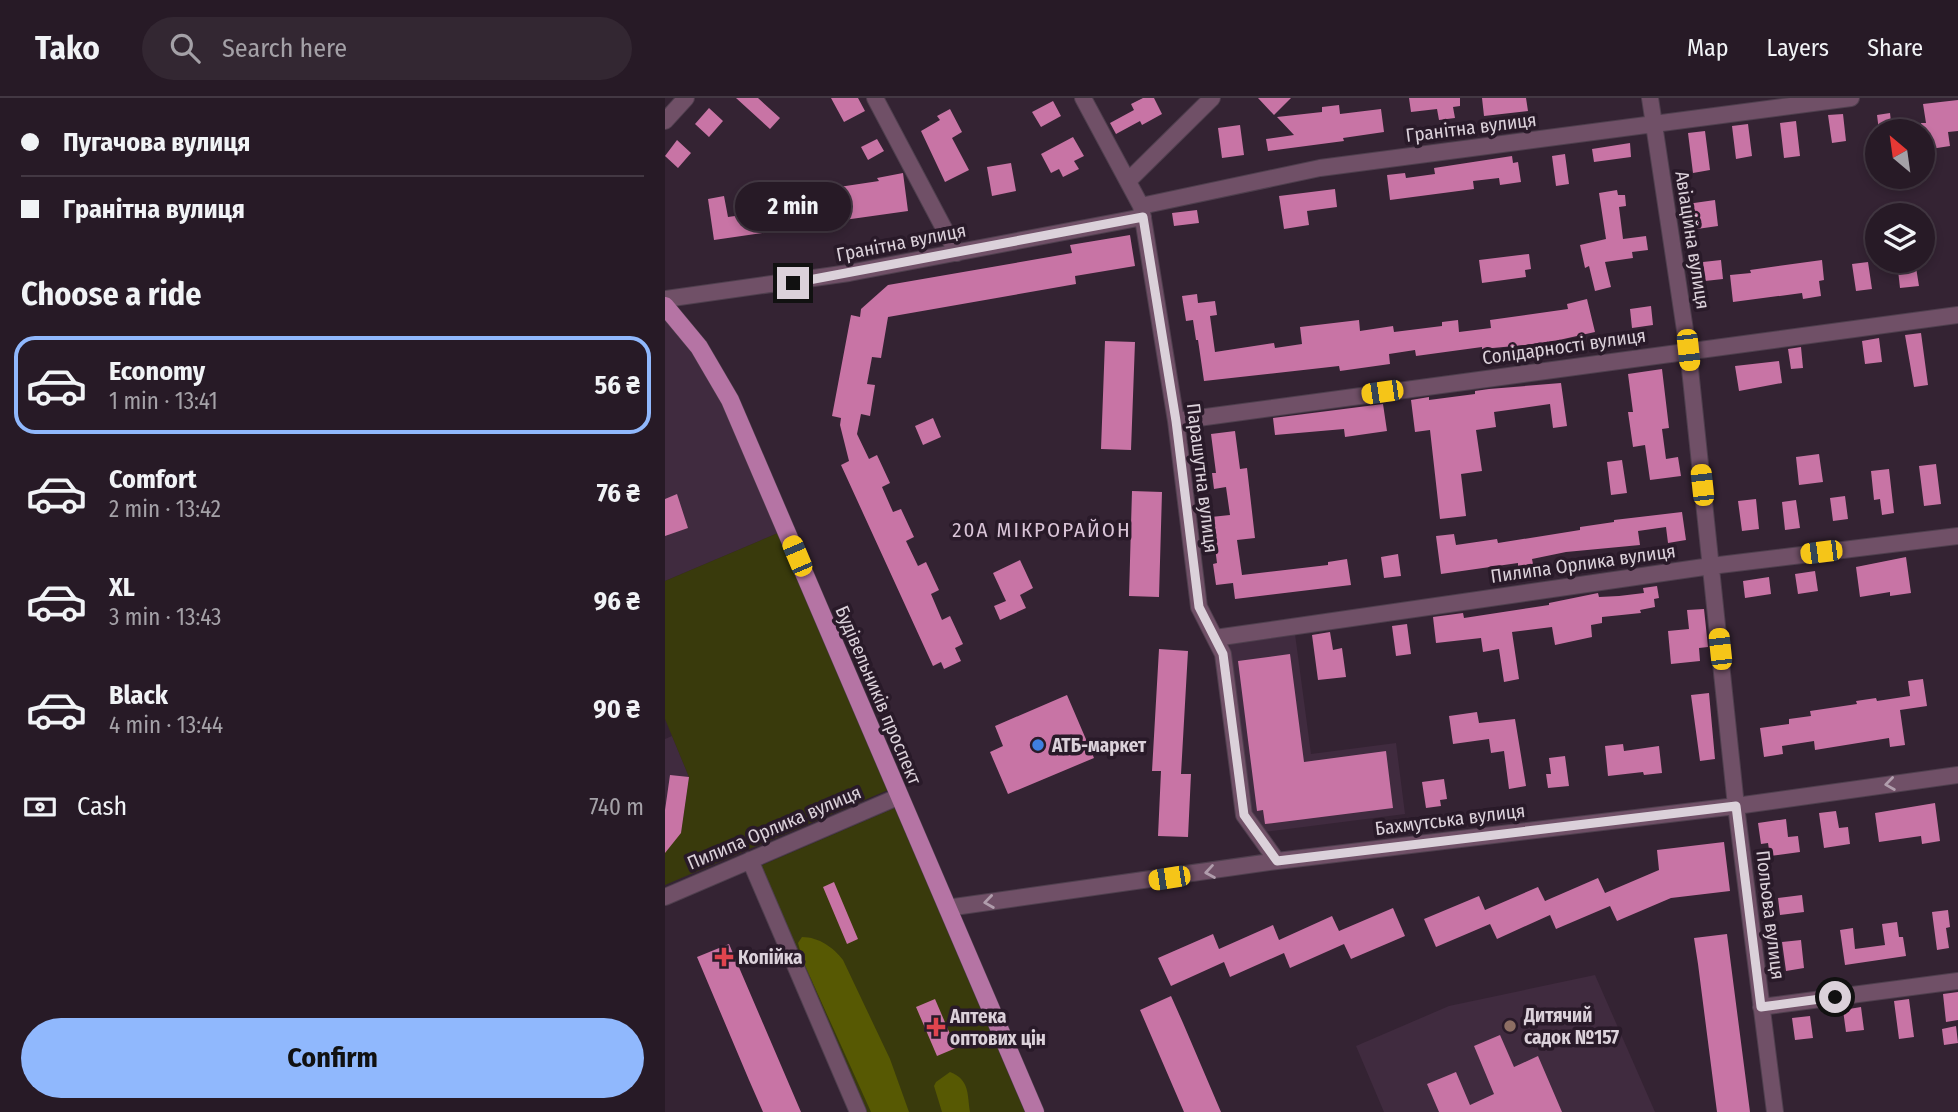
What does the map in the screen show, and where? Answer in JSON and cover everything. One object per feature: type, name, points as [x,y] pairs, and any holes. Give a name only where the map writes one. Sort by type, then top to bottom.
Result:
[{"type":"main road","name":"Будівельників проспект","points":[[665,306],[699,347],[730,400],[1035,1112]]},
{"type":"street","points":[[665,121],[686,98]]},
{"type":"street","points":[[875,98],[957,253]]},
{"type":"street","name":"Парашутна вулиця","points":[[1083,98],[1142,212],[1176,421],[1199,607],[1223,654],[1244,815],[1277,861]]},
{"type":"street","points":[[1128,181],[1212,98]]},
{"type":"street","name":"Авіаційна вулиця","points":[[1650,98],[1688,350],[1736,806]]},
{"type":"street","name":"Гранітна вулиця","points":[[665,299],[793,283],[957,253],[1142,212],[1320,168],[1850,98]]},
{"type":"street","name":"Солідарності вулиця","points":[[1176,421],[1958,315]]},
{"type":"street","name":"Пилипа Орлика вулиця","points":[[1215,638],[1711,566],[1958,536]]},
{"type":"street","name":"Бахмутська вулиця","points":[[947,908],[1277,861],[1736,806],[1958,775]]},
{"type":"street","name":"Пилипа Орлика вулиця","points":[[665,897],[900,796]]},
{"type":"street","name":"Польова вулиця","points":[[1736,806],[1775,1112]]},
{"type":"street","points":[[750,860],[858,1112]]},
{"type":"street","points":[[1761,1007],[1958,981]]},
{"type":"shaded area","points":[[665,318],[692,352],[723,404],[778,533],[665,581]]},
{"type":"shaded area","points":[[778,533],[888,790],[665,885],[665,846],[681,832],[689,777],[665,719],[665,581]]},
{"type":"shaded area","points":[[1295,634],[1311,754],[1396,743],[1405,814],[1264,832],[1251,813],[1229,643]]},
{"type":"shaded area","points":[[672,736],[689,777],[681,833],[665,846],[665,739]]},
{"type":"shaded area","points":[[895,808],[1025,1112],[865,1112],[760,866]]},
{"type":"shaded area","points":[[802,937],[825,944],[843,960],[890,1059],[909,1112],[871,1112],[803,961],[798,943]]},
{"type":"shaded area","name":"Дитячий садок №157","points":[[1595,975],[1655,1112],[1384,1112],[1356,1046],[1449,1006]]},
{"type":"shaded area","points":[[950,1072],[964,1083],[970,1112],[942,1112],[934,1086]]},
{"type":"building","points":[[736,98],[758,98],[780,118],[770,129]]},
{"type":"building","points":[[831,98],[858,98],[865,111],[844,122]]},
{"type":"building","points":[[1143,98],[1154,98],[1162,114],[1142,125],[1140,121],[1116,134],[1110,123],[1134,110],[1131,104]]},
{"type":"building","points":[[1258,98],[1291,98],[1274,115]]},
{"type":"building","points":[[1409,98],[1460,98],[1460,106],[1453,107],[1455,118],[1439,120],[1437,109],[1411,112]]},
{"type":"building","points":[[1482,98],[1526,98],[1528,111],[1484,116]]},
{"type":"building","points":[[1958,100],[1958,131],[1948,132],[1950,146],[1935,148],[1935,119],[1925,119],[1923,104]]},
{"type":"building","points":[[1053,101],[1061,116],[1041,127],[1032,112]]},
{"type":"building","points":[[1339,105],[1340,114],[1381,109],[1384,132],[1343,138],[1344,141],[1268,151],[1266,139],[1294,135],[1277,117],[1322,112],[1322,107]]},
{"type":"building","points":[[709,108],[723,121],[709,137],[695,124]]},
{"type":"building","points":[[950,109],[962,132],[952,138],[969,170],[945,182],[921,131],[940,120],[937,116]]},
{"type":"building","points":[[1890,113],[1891,119],[1878,119],[1877,115]]},
{"type":"building","points":[[1843,114],[1846,141],[1832,143],[1828,115]]},
{"type":"building","points":[[1796,121],[1800,156],[1784,158],[1780,123]]},
{"type":"building","points":[[1748,124],[1752,156],[1736,159],[1732,126]]},
{"type":"building","points":[[1240,125],[1244,155],[1222,158],[1218,128]]},
{"type":"building","points":[[1705,131],[1710,170],[1693,173],[1688,133]]},
{"type":"building","points":[[1073,137],[1084,156],[1074,161],[1079,169],[1063,177],[1059,169],[1051,173],[1041,154]]},
{"type":"building","points":[[877,139],[884,151],[868,160],[861,147]]},
{"type":"building","points":[[677,140],[691,153],[678,168],[665,156]]},
{"type":"building","points":[[1630,143],[1631,157],[1594,162],[1592,149]]},
{"type":"building","points":[[1565,154],[1569,184],[1556,186],[1552,156]]},
{"type":"building","points":[[1512,156],[1513,163],[1518,162],[1521,182],[1500,185],[1499,178],[1473,181],[1474,189],[1390,200],[1387,175],[1405,173],[1406,178],[1435,174],[1434,168]]},
{"type":"building","points":[[1011,163],[1016,191],[992,196],[987,167]]},
{"type":"building","points":[[903,173],[908,211],[844,220],[839,187],[879,181],[877,178]]},
{"type":"building","points":[[804,186],[805,190],[809,189],[812,204],[808,205],[812,226],[714,240],[708,199],[724,196],[728,217],[756,213],[754,203],[762,202],[760,195]]},
{"type":"building","points":[[1335,189],[1337,207],[1307,211],[1309,225],[1284,229],[1279,196]]},
{"type":"building","points":[[1617,190],[1618,195],[1625,195],[1626,206],[1619,207],[1623,239],[1646,236],[1648,250],[1632,252],[1633,258],[1605,262],[1611,287],[1595,291],[1589,266],[1585,268],[1580,245],[1606,239],[1599,193]]},
{"type":"building","points":[[1715,200],[1718,226],[1690,230],[1687,204]]},
{"type":"building","points":[[1197,210],[1199,223],[1174,226],[1172,213]]},
{"type":"building","points":[[1130,235],[1135,266],[1075,276],[1076,284],[888,317],[881,358],[872,357],[867,384],[875,385],[870,416],[861,414],[857,434],[869,459],[877,455],[890,483],[882,487],[893,512],[901,509],[914,537],[906,541],[918,566],[926,562],[939,590],[931,594],[942,620],[950,616],[963,644],[955,648],[961,661],[944,669],[941,662],[933,666],[841,465],[849,461],[840,425],[841,418],[832,416],[851,315],[860,317],[861,309],[888,285],[1072,253],[1070,245]]},
{"type":"building","points":[[1529,254],[1531,269],[1525,270],[1526,277],[1482,283],[1479,260]]},
{"type":"building","points":[[1721,260],[1723,279],[1705,281],[1703,262]]},
{"type":"building","points":[[1822,260],[1824,280],[1819,281],[1821,296],[1803,299],[1802,293],[1733,302],[1730,275]]},
{"type":"building","points":[[1865,262],[1865,273],[1870,273],[1872,289],[1856,291],[1852,264]]},
{"type":"building","points":[[1898,273],[1917,273],[1919,286],[1900,288]]},
{"type":"building","points":[[1197,294],[1198,303],[1215,301],[1217,315],[1210,316],[1215,352],[1274,343],[1275,348],[1302,344],[1300,327],[1359,320],[1360,331],[1393,326],[1394,332],[1442,326],[1442,322],[1458,320],[1459,332],[1491,328],[1490,320],[1568,309],[1567,304],[1587,299],[1595,332],[1525,345],[1482,347],[1416,356],[1415,350],[1389,354],[1390,364],[1340,371],[1339,366],[1204,381],[1193,320],[1186,321],[1182,296]]},
{"type":"building","points":[[1651,306],[1653,325],[1632,328],[1630,309]]},
{"type":"building","points":[[1921,333],[1928,385],[1914,387],[1905,335]]},
{"type":"building","points":[[1879,338],[1882,362],[1865,364],[1862,341]]},
{"type":"building","points":[[1105,341],[1135,342],[1131,450],[1101,449]]},
{"type":"building","points":[[1801,347],[1803,368],[1791,369],[1788,349]]},
{"type":"building","points":[[1779,361],[1782,383],[1739,391],[1735,366]]},
{"type":"building","points":[[1662,369],[1669,428],[1662,429],[1666,459],[1678,457],[1681,476],[1650,480],[1645,445],[1633,447],[1628,412],[1633,412],[1628,374]]},
{"type":"building","points":[[1561,383],[1567,426],[1553,428],[1550,404],[1494,412],[1496,427],[1476,430],[1482,471],[1461,474],[1466,516],[1440,519],[1430,430],[1415,432],[1411,400],[1475,394],[1475,391],[1489,389]]},
{"type":"building","points":[[1383,404],[1387,431],[1345,437],[1344,429],[1275,435],[1273,418]]},
{"type":"building","points":[[933,418],[941,437],[923,445],[915,426]]},
{"type":"building","points":[[1235,431],[1240,469],[1247,468],[1255,538],[1237,540],[1242,575],[1328,565],[1328,562],[1347,559],[1351,585],[1235,599],[1233,583],[1216,585],[1213,564],[1217,563],[1211,517],[1230,515],[1226,487],[1214,489],[1212,473],[1216,473],[1211,434]]},
{"type":"building","points":[[1819,454],[1823,482],[1799,485],[1796,457]]},
{"type":"building","points":[[1622,460],[1627,493],[1611,495],[1607,462]]},
{"type":"building","points":[[1936,464],[1941,504],[1924,506],[1919,466]]},
{"type":"building","points":[[1889,469],[1894,513],[1882,515],[1880,499],[1874,500],[1871,471]]},
{"type":"building","points":[[1132,491],[1162,492],[1159,597],[1129,596]]},
{"type":"building","points":[[677,494],[688,528],[665,536],[665,499]]},
{"type":"building","points":[[1845,496],[1848,519],[1833,521],[1830,498]]},
{"type":"building","points":[[1756,499],[1759,529],[1742,531],[1738,501]]},
{"type":"building","points":[[1796,500],[1800,528],[1785,530],[1782,502]]},
{"type":"building","points":[[1682,512],[1686,540],[1668,543],[1666,527],[1638,531],[1640,545],[1566,552],[1532,559],[1533,564],[1518,566],[1518,563],[1441,574],[1436,536],[1454,534],[1456,545],[1497,539],[1498,543],[1580,530],[1580,527],[1614,520]]},
{"type":"building","points":[[1398,554],[1401,576],[1384,578],[1381,557]]},
{"type":"building","points":[[1906,557],[1911,593],[1890,596],[1890,592],[1860,597],[1856,567]]},
{"type":"building","points":[[1020,560],[1033,588],[1020,595],[1026,608],[1000,620],[994,606],[1006,601],[993,573]]},
{"type":"building","points":[[1815,571],[1818,591],[1798,594],[1795,574]]},
{"type":"building","points":[[1769,577],[1771,594],[1745,598],[1743,581]]},
{"type":"building","points":[[1657,586],[1659,598],[1654,599],[1655,607],[1640,610],[1641,613],[1602,617],[1602,623],[1591,625],[1592,637],[1555,645],[1552,627],[1512,632],[1519,679],[1504,682],[1499,649],[1483,652],[1481,638],[1436,643],[1433,617],[1463,613],[1464,618],[1549,605],[1598,593],[1599,597],[1644,593],[1643,588]]},
{"type":"building","points":[[1704,609],[1708,647],[1699,648],[1700,661],[1671,664],[1668,631],[1689,629],[1687,610]]},
{"type":"building","points":[[1407,624],[1411,654],[1396,656],[1392,626]]},
{"type":"building","points":[[1330,632],[1333,650],[1342,648],[1346,677],[1318,680],[1312,635]]},
{"type":"building","points":[[1159,649],[1188,651],[1181,774],[1191,774],[1188,837],[1158,836],[1161,771],[1152,771]]},
{"type":"building","points":[[1290,654],[1304,762],[1386,751],[1393,808],[1265,824],[1263,810],[1257,811],[1238,661]]},
{"type":"building","points":[[1923,679],[1927,706],[1900,710],[1905,745],[1890,747],[1889,738],[1815,750],[1814,741],[1782,746],[1783,754],[1764,757],[1760,728],[1789,724],[1789,719],[1811,716],[1810,711],[1857,704],[1856,701],[1910,696],[1908,681]]},
{"type":"building","points":[[1709,693],[1715,759],[1700,761],[1691,695]]},
{"type":"building","points":[[1067,695],[1094,758],[1008,794],[990,752],[1003,746],[995,726]]},
{"type":"building","points":[[1477,712],[1479,723],[1515,719],[1526,786],[1509,789],[1504,751],[1491,753],[1489,739],[1453,744],[1449,716]]},
{"type":"building","points":[[1623,744],[1624,751],[1659,746],[1662,773],[1608,776],[1605,746]]},
{"type":"building","points":[[1565,756],[1569,786],[1548,788],[1546,774],[1551,774],[1549,758]]},
{"type":"building","points":[[670,775],[689,777],[681,833],[665,853],[665,810]]},
{"type":"building","points":[[1444,779],[1447,799],[1440,800],[1441,806],[1426,808],[1422,782]]},
{"type":"building","points":[[1935,803],[1940,841],[1922,844],[1921,836],[1879,842],[1875,813]]},
{"type":"building","points":[[1836,811],[1839,828],[1848,827],[1850,844],[1824,848],[1819,813]]},
{"type":"building","points":[[1786,819],[1788,837],[1798,836],[1800,852],[1770,856],[1768,843],[1761,844],[1758,823]]},
{"type":"building","points":[[1724,842],[1730,891],[1671,898],[1617,921],[1610,906],[1556,929],[1550,915],[1497,939],[1490,924],[1436,947],[1424,919],[1479,896],[1485,910],[1538,887],[1545,901],[1598,878],[1605,893],[1659,870],[1657,850]]},
{"type":"building","points":[[834,882],[858,939],[847,944],[823,887]]},
{"type":"building","points":[[1802,895],[1804,912],[1780,915],[1778,898]]},
{"type":"building","points":[[1393,908],[1405,936],[1351,959],[1344,944],[1290,968],[1284,953],[1230,977],[1224,962],[1171,986],[1158,958],[1213,934],[1219,949],[1273,925],[1279,940],[1332,916],[1339,931]]},
{"type":"building","points":[[1948,910],[1950,927],[1946,928],[1949,948],[1937,950],[1932,912]]},
{"type":"building","points":[[1897,922],[1906,956],[1845,965],[1840,930],[1853,928],[1855,949],[1885,945],[1882,924]]},
{"type":"building","points":[[1727,934],[1750,1112],[1717,1112],[1694,938]]},
{"type":"building","points":[[1801,940],[1804,968],[1786,971],[1782,942]]},
{"type":"building","points":[[729,944],[801,1112],[763,1112],[749,1080],[697,957]]},
{"type":"building","points":[[1958,992],[1958,1020],[1946,1022],[1943,994]]},
{"type":"building","points":[[1171,996],[1221,1112],[1184,1112],[1140,1010]]},
{"type":"building","points":[[935,999],[956,1048],[937,1056],[916,1007]]},
{"type":"building","points":[[1909,999],[1914,1037],[1899,1039],[1894,1001]]},
{"type":"building","points":[[1861,1007],[1864,1030],[1846,1032],[1843,1010]]},
{"type":"building","points":[[1810,1016],[1813,1038],[1795,1040],[1792,1018]]},
{"type":"building","points":[[1956,1026],[1958,1043],[1944,1045],[1942,1029]]},
{"type":"building","points":[[1500,1035],[1514,1067],[1538,1056],[1562,1112],[1439,1112],[1427,1084],[1456,1072],[1470,1105],[1494,1094],[1474,1046]]},
{"type":"place","name":"АТБ-маркет","points":[[1038,745]]},
{"type":"place","name":"Копійка","points":[[724,957]]},
{"type":"place","name":"Дитячий садок №157","points":[[1510,1026]]},
{"type":"place","name":"Аптека оптових цін","points":[[936,1027]]},
{"type":"district","name":"20А МІКРОРАЙОН","points":[[1042,530]]},
{"type":"route","points":[[793,283],[1143,217],[1176,421],[1199,607],[1223,654],[1244,815],[1277,861],[1736,806],[1761,1007],[1835,997]]}]
